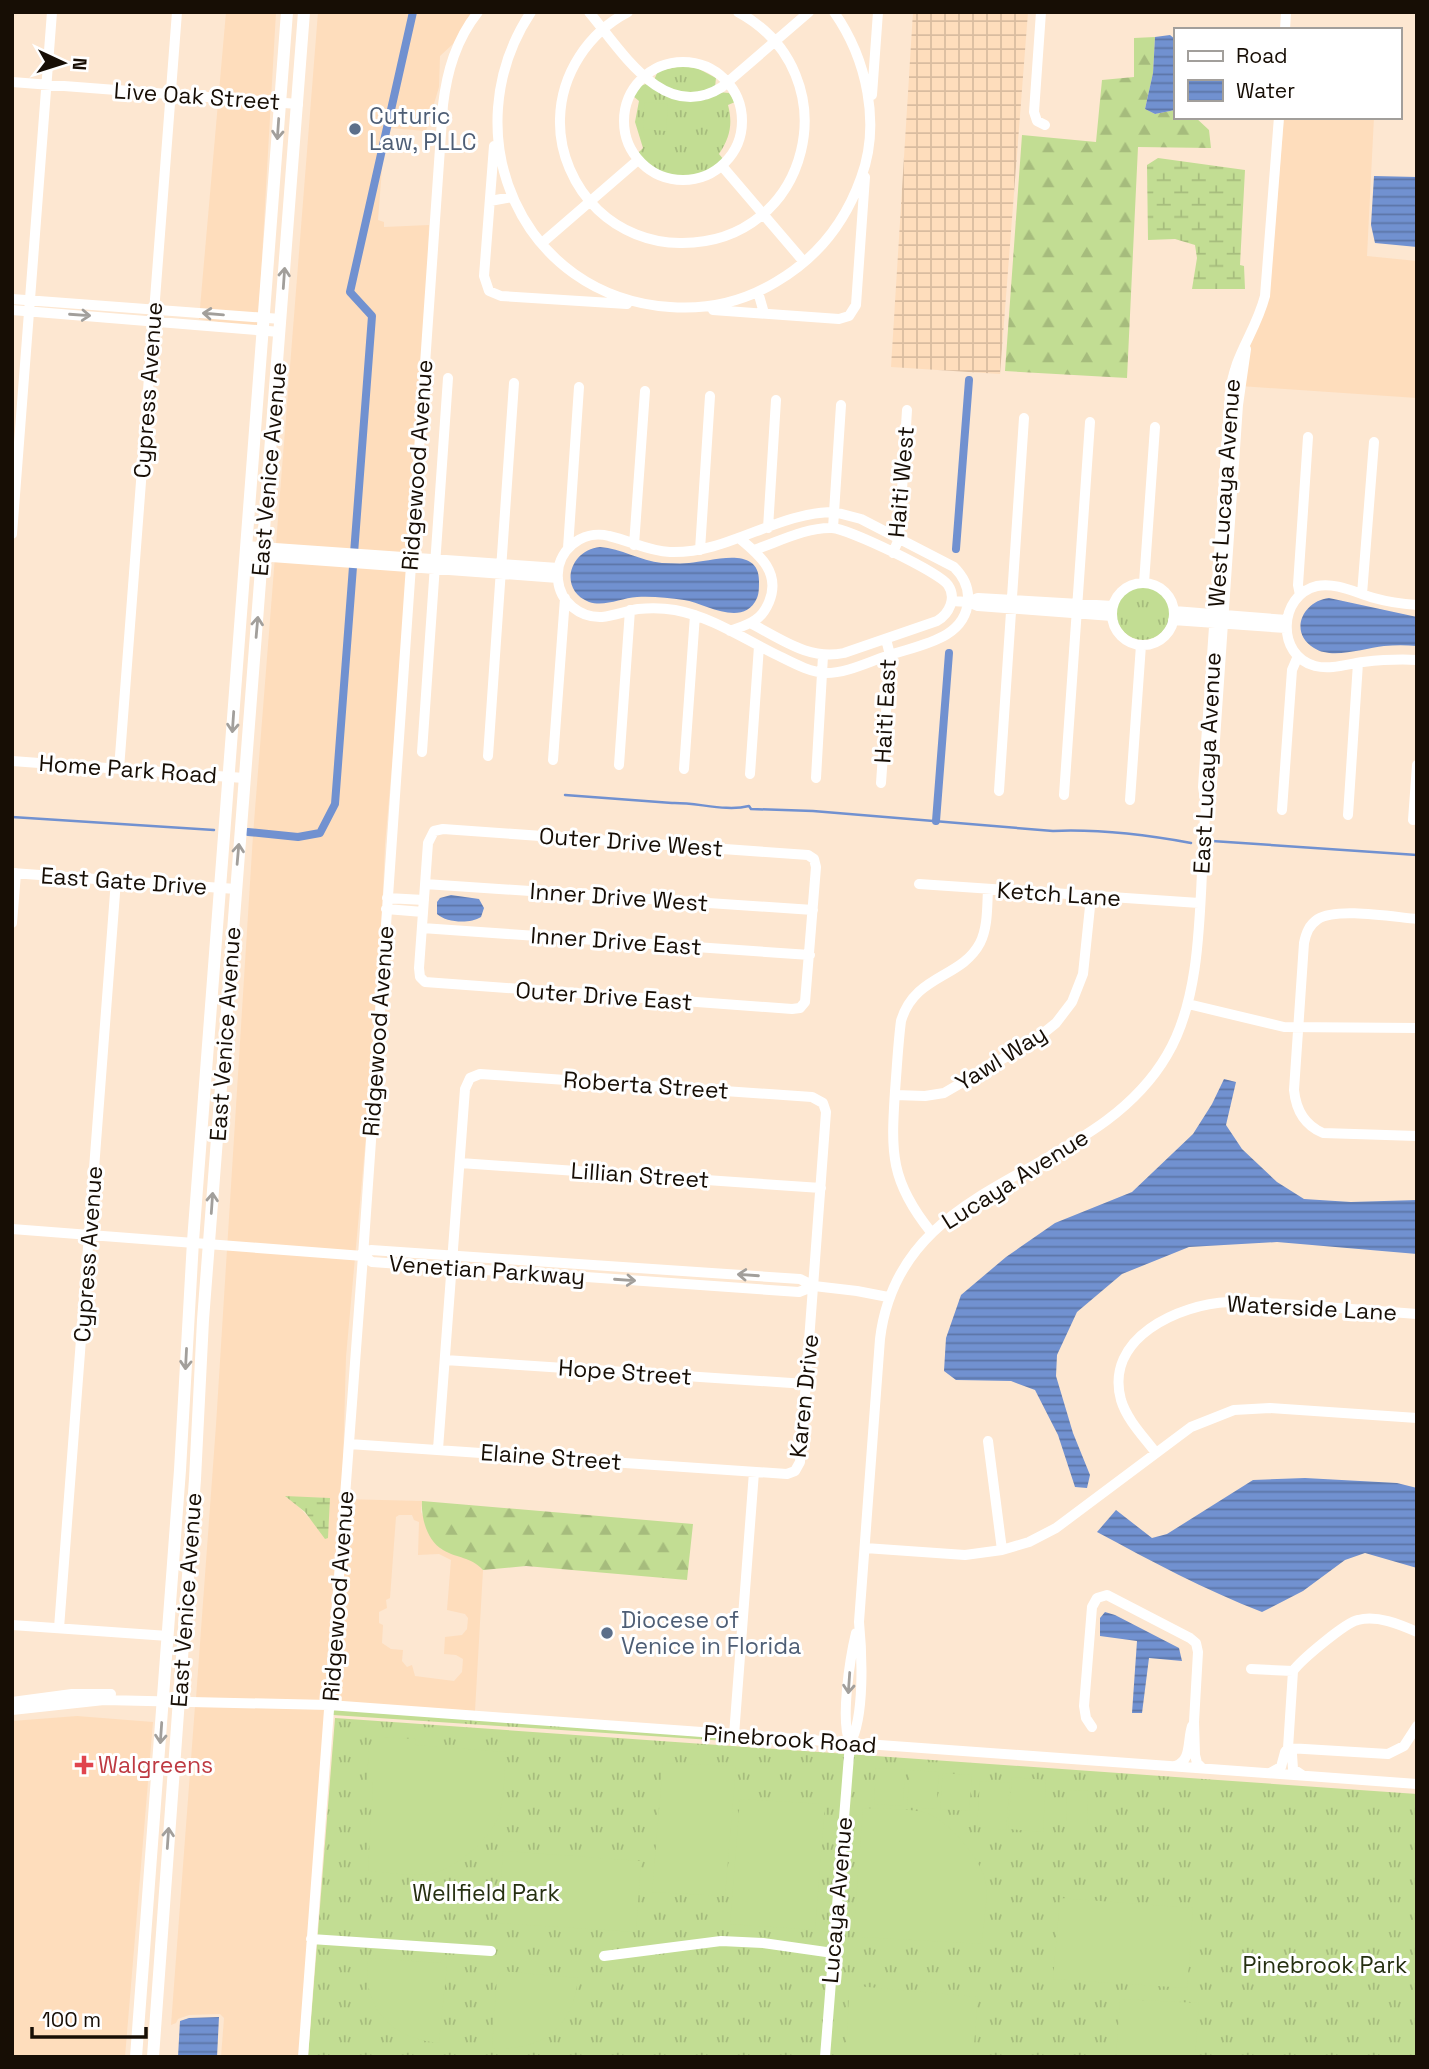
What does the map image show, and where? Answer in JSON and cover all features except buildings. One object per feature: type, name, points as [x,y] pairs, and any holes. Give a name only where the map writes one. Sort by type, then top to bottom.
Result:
[{"type":"main road","name":"East Venice Avenue","points":[[136,2057],[168,1636],[193,1241],[287,12]]},
{"type":"main road","name":"East Venice Avenue","points":[[153,2057],[209,1243],[304,12]]},
{"type":"main road","points":[[151,1857],[156,1881],[156,1918],[162,1930]]},
{"type":"main road","points":[[147,1920],[155,1937],[152,1998],[156,2016]]},
{"type":"street","points":[[12,534],[52,12]]},
{"type":"street","name":"Cypress Avenue","points":[[119,769],[177,12]]},
{"type":"street","name":"Ridgewood Avenue","points":[[303,2057],[363,1256],[444,93],[455,51],[478,12]]},
{"type":"street","points":[[531,12],[518,33],[499,87],[484,276],[489,291],[501,296],[839,319],[849,316],[856,305],[878,12]]},
{"type":"street","points":[[589,12],[644,77],[665,92],[686,97],[707,94],[727,83],[809,12]]},
{"type":"street","points":[[628,12],[603,29],[576,62],[566,84],[560,111],[560,133],[574,178],[604,216],[631,232],[654,241],[671,243],[696,243],[720,238],[743,228],[764,214],[780,197],[793,176],[801,154],[805,130],[799,83],[789,61],[775,41],[757,24],[738,12]]},
{"type":"street","points":[[834,12],[854,48],[862,71],[868,97],[869,127]]},
{"type":"street","points":[[1041,12],[1034,112],[1037,121],[1045,125]]},
{"type":"street","points":[[687,63],[708,68],[727,83],[738,103],[741,125],[734,150],[722,166],[702,177],[680,180],[657,174],[638,160],[628,139],[624,117],[630,95],[644,77],[664,65],[687,63]]},
{"type":"street","name":"Live Oak Street","points":[[12,82],[298,104]]},
{"type":"street","name":"West Lucaya Avenue","points":[[1224,544],[1237,358],[1261,310],[1265,296],[1279,119]]},
{"type":"street","points":[[496,125],[500,160],[512,197],[542,243],[558,260],[584,279],[619,297],[653,306]]},
{"type":"street","points":[[690,308],[721,305],[758,292],[804,262],[821,247],[841,222],[859,185],[867,155]]},
{"type":"street","points":[[542,243],[638,160]]},
{"type":"street","points":[[722,166],[804,262]]},
{"type":"street","points":[[490,201],[512,197]]},
{"type":"street","points":[[841,222],[861,231]]},
{"type":"street","points":[[575,300],[584,279]]},
{"type":"street","points":[[758,292],[764,313]]},
{"type":"street","points":[[12,299],[154,309],[281,326]]},
{"type":"street","points":[[12,310],[153,321],[263,324]]},
{"type":"street","points":[[422,752],[448,378]]},
{"type":"street","points":[[488,755],[514,383]]},
{"type":"street","points":[[553,760],[565,598],[558,573],[568,548],[579,387]]},
{"type":"street","points":[[634,545],[645,391]]},
{"type":"street","points":[[700,550],[710,396]]},
{"type":"street","points":[[768,528],[776,400]]},
{"type":"street","points":[[833,528],[841,405]]},
{"type":"street","name":"Haiti West","points":[[893,553],[899,538],[907,410]]},
{"type":"street","points":[[999,791],[1024,418]]},
{"type":"street","points":[[1064,795],[1090,422]]},
{"type":"street","points":[[1144,583],[1155,427]]},
{"type":"street","points":[[1300,595],[1298,585],[1308,437]]},
{"type":"street","points":[[1362,594],[1374,442]]},
{"type":"street","points":[[565,598],[574,609],[591,616],[605,617],[630,610],[666,609],[695,615],[795,664],[823,673],[843,671],[950,633],[964,617],[968,602],[966,584],[954,567],[856,517],[834,512],[807,515],[700,550],[663,552],[599,534],[585,537],[568,548]]},
{"type":"street","points":[[750,623],[806,651],[823,656],[844,653],[940,620],[952,601],[946,582],[893,553],[853,534],[833,528],[813,531],[754,550]]},
{"type":"street","points":[[730,631],[750,623],[764,612],[772,589],[771,573],[767,564],[739,538]]},
{"type":"street","name":"East Lucaya Avenue","points":[[1188,1004],[1194,977],[1206,806],[1203,792],[1210,740],[1224,544]]},
{"type":"street","points":[[246,551],[558,573]]},
{"type":"street","points":[[1144,583],[1161,589],[1171,602],[1173,615],[1171,627],[1162,639],[1141,645],[1124,639],[1113,625],[1112,611],[1124,589],[1144,583]]},
{"type":"street","points":[[1417,605],[1327,585],[1310,589],[1300,595],[1290,609],[1286,624],[1291,646],[1298,656],[1318,667],[1417,660]]},
{"type":"street","points":[[952,601],[968,602],[978,607],[1012,604],[1112,611]]},
{"type":"street","points":[[619,765],[630,610]]},
{"type":"street","points":[[684,769],[695,615]]},
{"type":"street","points":[[1173,615],[1286,624]]},
{"type":"street","name":"Haiti East","points":[[881,783],[890,655],[886,639]]},
{"type":"street","points":[[1130,800],[1141,645]]},
{"type":"street","points":[[750,774],[759,646]]},
{"type":"street","points":[[816,778],[823,656]]},
{"type":"street","points":[[1282,810],[1292,670],[1298,656]]},
{"type":"street","points":[[1348,815],[1358,663]]},
{"type":"street","name":"Home Park Road","points":[[12,761],[244,778]]},
{"type":"street","points":[[1413,820],[1417,765]]},
{"type":"street","name":"Outer Drive West","points":[[423,912],[429,838],[433,831],[443,829],[806,854],[812,857],[816,864],[810,955]]},
{"type":"street","points":[[12,923],[14,873]]},
{"type":"street","name":"East Gate Drive","points":[[14,873],[236,889]]},
{"type":"street","name":"Cypress Avenue","points":[[60,1628],[116,880]]},
{"type":"street","name":"Inner Drive West","points":[[425,884],[813,910]]},
{"type":"street","name":"Ketch Lane","points":[[919,884],[1199,903]]},
{"type":"street","points":[[931,1232],[907,1199],[897,1172],[892,1144],[900,1027],[903,1012],[921,988],[961,964],[979,945],[985,929],[988,889]]},
{"type":"street","name":"Yawl Way","points":[[895,1095],[925,1097],[944,1093],[1035,1040],[1056,1023],[1072,1002],[1083,974],[1091,897]]},
{"type":"street","points":[[387,898],[424,900]]},
{"type":"street","points":[[386,909],[423,912]]},
{"type":"street","name":"Outer Drive East","points":[[423,912],[419,972],[422,979],[428,983],[792,1010],[800,1008],[807,997],[810,955]]},
{"type":"street","points":[[1417,919],[1327,915],[1316,920],[1309,929],[1304,943],[1294,1090],[1297,1107],[1307,1124],[1317,1130],[1329,1134],[1417,1136]]},
{"type":"street","name":"Inner Drive East","points":[[422,928],[810,955]]},
{"type":"street","points":[[1188,1004],[1265,1024],[1298,1028],[1417,1028]]},
{"type":"street","name":"Lucaya Avenue","points":[[825,2057],[850,1743],[846,1728],[847,1705],[851,1658],[859,1622],[880,1339],[888,1297],[907,1261],[931,1232],[956,1212],[1091,1132],[1128,1104],[1148,1083],[1168,1054],[1188,1004]]},
{"type":"street","name":"Roberta Street","points":[[460,1163],[465,1089],[470,1078],[477,1074],[813,1097],[822,1101]]},
{"type":"street","name":"Karen Drive","points":[[734,1735],[754,1472],[787,1474],[798,1467],[826,1112],[822,1101]]},
{"type":"street","points":[[438,1449],[460,1163]]},
{"type":"street","name":"Lillian Street","points":[[460,1163],[821,1188]]},
{"type":"street","points":[[12,1229],[363,1256]]},
{"type":"street","name":"Venetian Parkway","points":[[814,1286],[799,1292],[372,1262],[363,1256],[372,1250],[800,1279],[814,1286],[858,1290],[888,1297]]},
{"type":"street","points":[[572,1276],[573,1264]]},
{"type":"street","points":[[686,1284],[687,1271]]},
{"type":"street","name":"Waterside Lane","points":[[1156,1453],[1123,1406],[1119,1378],[1124,1357],[1130,1348],[1145,1332],[1166,1320],[1193,1309],[1227,1302],[1417,1314]]},
{"type":"street","name":"Hope Street","points":[[445,1360],[806,1384]]},
{"type":"street","points":[[864,1548],[949,1555],[1002,1550],[1029,1542],[1056,1528],[1202,1422],[1222,1413],[1270,1408],[1417,1418]]},
{"type":"street","points":[[988,1441],[1002,1550]]},
{"type":"street","name":"Elaine Street","points":[[349,1444],[754,1472]]},
{"type":"street","points":[[1092,1727],[1086,1718],[1084,1706],[1092,1607],[1097,1598],[1104,1595],[1196,1643],[1198,1658],[1194,1722],[1195,1760],[1202,1768]]},
{"type":"street","points":[[1270,1773],[1281,1767],[1288,1748],[1293,1671],[1304,1658],[1357,1620],[1393,1622],[1417,1632]]},
{"type":"street","points":[[12,1625],[168,1636]]},
{"type":"street","points":[[1251,1669],[1293,1671]]},
{"type":"street","name":"Pinebrook Road","points":[[12,1702],[147,1696],[178,1702],[329,1705],[1417,1784]]},
{"type":"street","name":"Pinebrook Road","points":[[12,1710],[72,1698]]},
{"type":"street","points":[[1175,1766],[1183,1764],[1187,1759],[1194,1722]]},
{"type":"street","points":[[1288,1748],[1388,1754],[1404,1746],[1417,1726]]},
{"type":"street","points":[[1288,1748],[1292,1752],[1293,1769],[1302,1776]]},
{"type":"street","points":[[312,1939],[491,1951]]},
{"type":"street","points":[[604,1956],[721,1941],[763,1942],[833,1952]]},
{"type":"shaded area","points":[[226,12],[276,12],[258,328],[199,319]]},
{"type":"shaded area","points":[[318,12],[479,12],[468,30],[440,56],[439,87],[426,131],[385,130],[378,220],[384,222],[384,227],[429,225],[424,400],[385,845],[378,1003],[346,1357],[342,1499],[422,1501],[421,1512],[441,1549],[475,1561],[483,1570],[475,1711],[196,1698],[253,835]],"holes":[[[286,1497],[330,1498],[314,1523]],[[412,1515],[414,1520],[419,1522],[418,1555],[439,1554],[451,1560],[447,1610],[465,1614],[468,1618],[467,1629],[462,1635],[445,1637],[444,1654],[463,1659],[462,1672],[454,1681],[415,1676],[412,1665],[407,1667],[402,1661],[403,1650],[391,1649],[382,1643],[383,1625],[379,1623],[379,1612],[387,1608],[386,1600],[390,1598],[396,1517]]]},
{"type":"shaded area","points":[[913,12],[1028,12],[1000,374],[891,367]]},
{"type":"shaded area","points":[[1284,119],[1374,119],[1367,256],[1417,261],[1417,398],[1226,385],[1230,368],[1270,287]]},
{"type":"shaded area","points":[[195,1706],[330,1709],[304,2057],[221,2057],[224,2018],[220,2014],[189,2015],[171,2025]]},
{"type":"shaded area","points":[[77,1716],[153,1722],[125,2057],[12,2057],[12,1721]]},
{"type":"green space","points":[[1155,37],[1153,73],[1145,109],[1155,114],[1174,110],[1174,119],[1197,119],[1209,130],[1211,148],[1138,147],[1127,378],[1005,371],[1022,135],[1096,142],[1102,80],[1134,77],[1134,38]]},
{"type":"green space","points":[[681,66],[697,68],[716,78],[715,87],[691,93],[669,89],[654,80],[658,71]]},
{"type":"green space","points":[[646,84],[678,100],[729,93],[735,102],[728,105],[730,131],[719,154],[724,160],[701,173],[679,177],[668,175],[648,163],[638,153],[643,148],[635,122],[639,101],[633,96],[640,86]]},
{"type":"green space","points":[[645,102],[668,104],[666,131],[643,129]]},
{"type":"green space","points":[[1158,158],[1245,170],[1240,265],[1244,266],[1245,289],[1192,289],[1197,258],[1195,245],[1175,239],[1148,240],[1147,165]]},
{"type":"green space","points":[[1143,586],[1162,594],[1170,613],[1162,632],[1143,640],[1124,632],[1116,613],[1124,594]]},
{"type":"green space","points":[[285,1496],[330,1498],[328,1538],[325,1539],[305,1512]]},
{"type":"green space","points":[[422,1501],[693,1524],[687,1580],[526,1566],[483,1570],[473,1562],[437,1546],[424,1522]]},
{"type":"green space","points":[[330,1709],[684,1735],[817,1747],[333,1715]]},
{"type":"green space","name":"Wellfield Park","points":[[335,1718],[1417,1794],[1417,2057],[308,2057]]},
{"type":"green space","points":[[378,1737],[415,1739],[416,1745],[506,1752],[503,1798],[496,1821],[483,1841],[453,1865],[427,1874],[368,1871],[373,1783],[367,1782],[369,1746]]},
{"type":"green space","points":[[663,1763],[736,1766],[725,1896],[652,1892]]},
{"type":"green space","points":[[876,1768],[905,1770],[903,1806],[874,1804]]},
{"type":"green space","points":[[910,1770],[939,1772],[936,1809],[907,1807]]},
{"type":"green space","points":[[943,1773],[972,1775],[969,1811],[940,1809]]},
{"type":"green space","points":[[1012,1777],[1046,1780],[1043,1832],[1008,1829]]},
{"type":"green space","points":[[980,1781],[1010,1783],[1006,1830],[977,1827]]},
{"type":"green space","points":[[1067,1790],[1088,1791],[1087,1827],[1066,1827]]},
{"type":"green space","points":[[740,1799],[825,1804],[815,1930],[730,1924]]},
{"type":"green space","points":[[863,1808],[923,1812],[942,1822],[962,1841],[978,1863],[986,1884],[982,1944],[862,1937],[854,1928]]},
{"type":"green space","points":[[503,1851],[641,1861],[636,1932],[498,1923]]},
{"type":"green space","points":[[1060,1898],[1193,1908],[1187,1988],[1053,1979]]},
{"type":"green space","points":[[368,1958],[447,1965],[439,2043],[406,2035],[383,2017],[370,1992]]},
{"type":"green space","points":[[501,1971],[578,1978],[569,2011],[552,2033],[525,2045],[492,2048],[497,1978]]},
{"type":"green space","points":[[857,1986],[978,1997],[973,2057],[846,2057],[849,1994]]},
{"type":"green space","points":[[1120,1999],[1199,2003],[1195,2057],[1116,2057]]},
{"type":"water","points":[[1170,35],[1174,38],[1174,110],[1155,114],[1145,109],[1153,73],[1155,37]]},
{"type":"water","points":[[1374,176],[1417,177],[1417,247],[1375,243],[1371,225]]},
{"type":"water","points":[[600,547],[662,563],[743,559],[757,570],[758,596],[751,607],[743,612],[733,613],[684,600],[660,597],[589,602],[573,589],[571,571],[581,555]]},
{"type":"water","points":[[1329,598],[1417,617],[1417,646],[1384,646],[1339,653],[1314,648],[1302,634],[1302,618],[1312,605]]},
{"type":"water","points":[[451,895],[479,899],[484,908],[481,917],[459,922],[441,917],[437,914],[437,902],[440,898]]},
{"type":"water","points":[[1224,1079],[1236,1082],[1226,1125],[1242,1149],[1277,1182],[1304,1199],[1351,1202],[1417,1200],[1417,1254],[1277,1242],[1189,1247],[1122,1274],[1077,1312],[1057,1355],[1056,1376],[1073,1433],[1090,1475],[1087,1488],[1075,1487],[1058,1435],[1035,1390],[1011,1381],[956,1380],[944,1371],[946,1338],[961,1295],[1006,1257],[1055,1223],[1132,1192],[1193,1134]]},
{"type":"water","points":[[1305,1478],[1397,1483],[1417,1488],[1417,1568],[1365,1553],[1345,1560],[1303,1591],[1262,1612],[1199,1585],[1097,1532],[1116,1510],[1152,1538],[1167,1534],[1253,1480]]},
{"type":"water","points":[[1105,1612],[1179,1648],[1182,1661],[1149,1658],[1142,1713],[1132,1713],[1137,1641],[1100,1636],[1100,1618]]},
{"type":"water","points":[[219,2017],[217,2057],[178,2057],[180,2021]]},
{"type":"waterway","points":[[248,832],[298,837],[320,833],[335,804],[372,316],[350,292],[413,12]]},
{"type":"waterway","points":[[956,549],[969,380]]},
{"type":"waterway","points":[[936,821],[949,653]]},
{"type":"waterway","points":[[565,795],[720,807],[749,806],[751,809],[813,811],[1053,831],[1105,832],[1191,843]]},
{"type":"waterway","points":[[12,817],[214,830]]},
{"type":"waterway","points":[[1212,841],[1417,855]]},
{"type":"place","name":"Cuturic Law, PLLC","points":[[355,129]]},
{"type":"place","name":"Diocese of Venice in Florida","points":[[607,1633]]},
{"type":"place","name":"Walgreens","points":[[84,1765]]},
{"type":"park label","name":"Pinebrook Park","points":[[1325,1965]]}]
